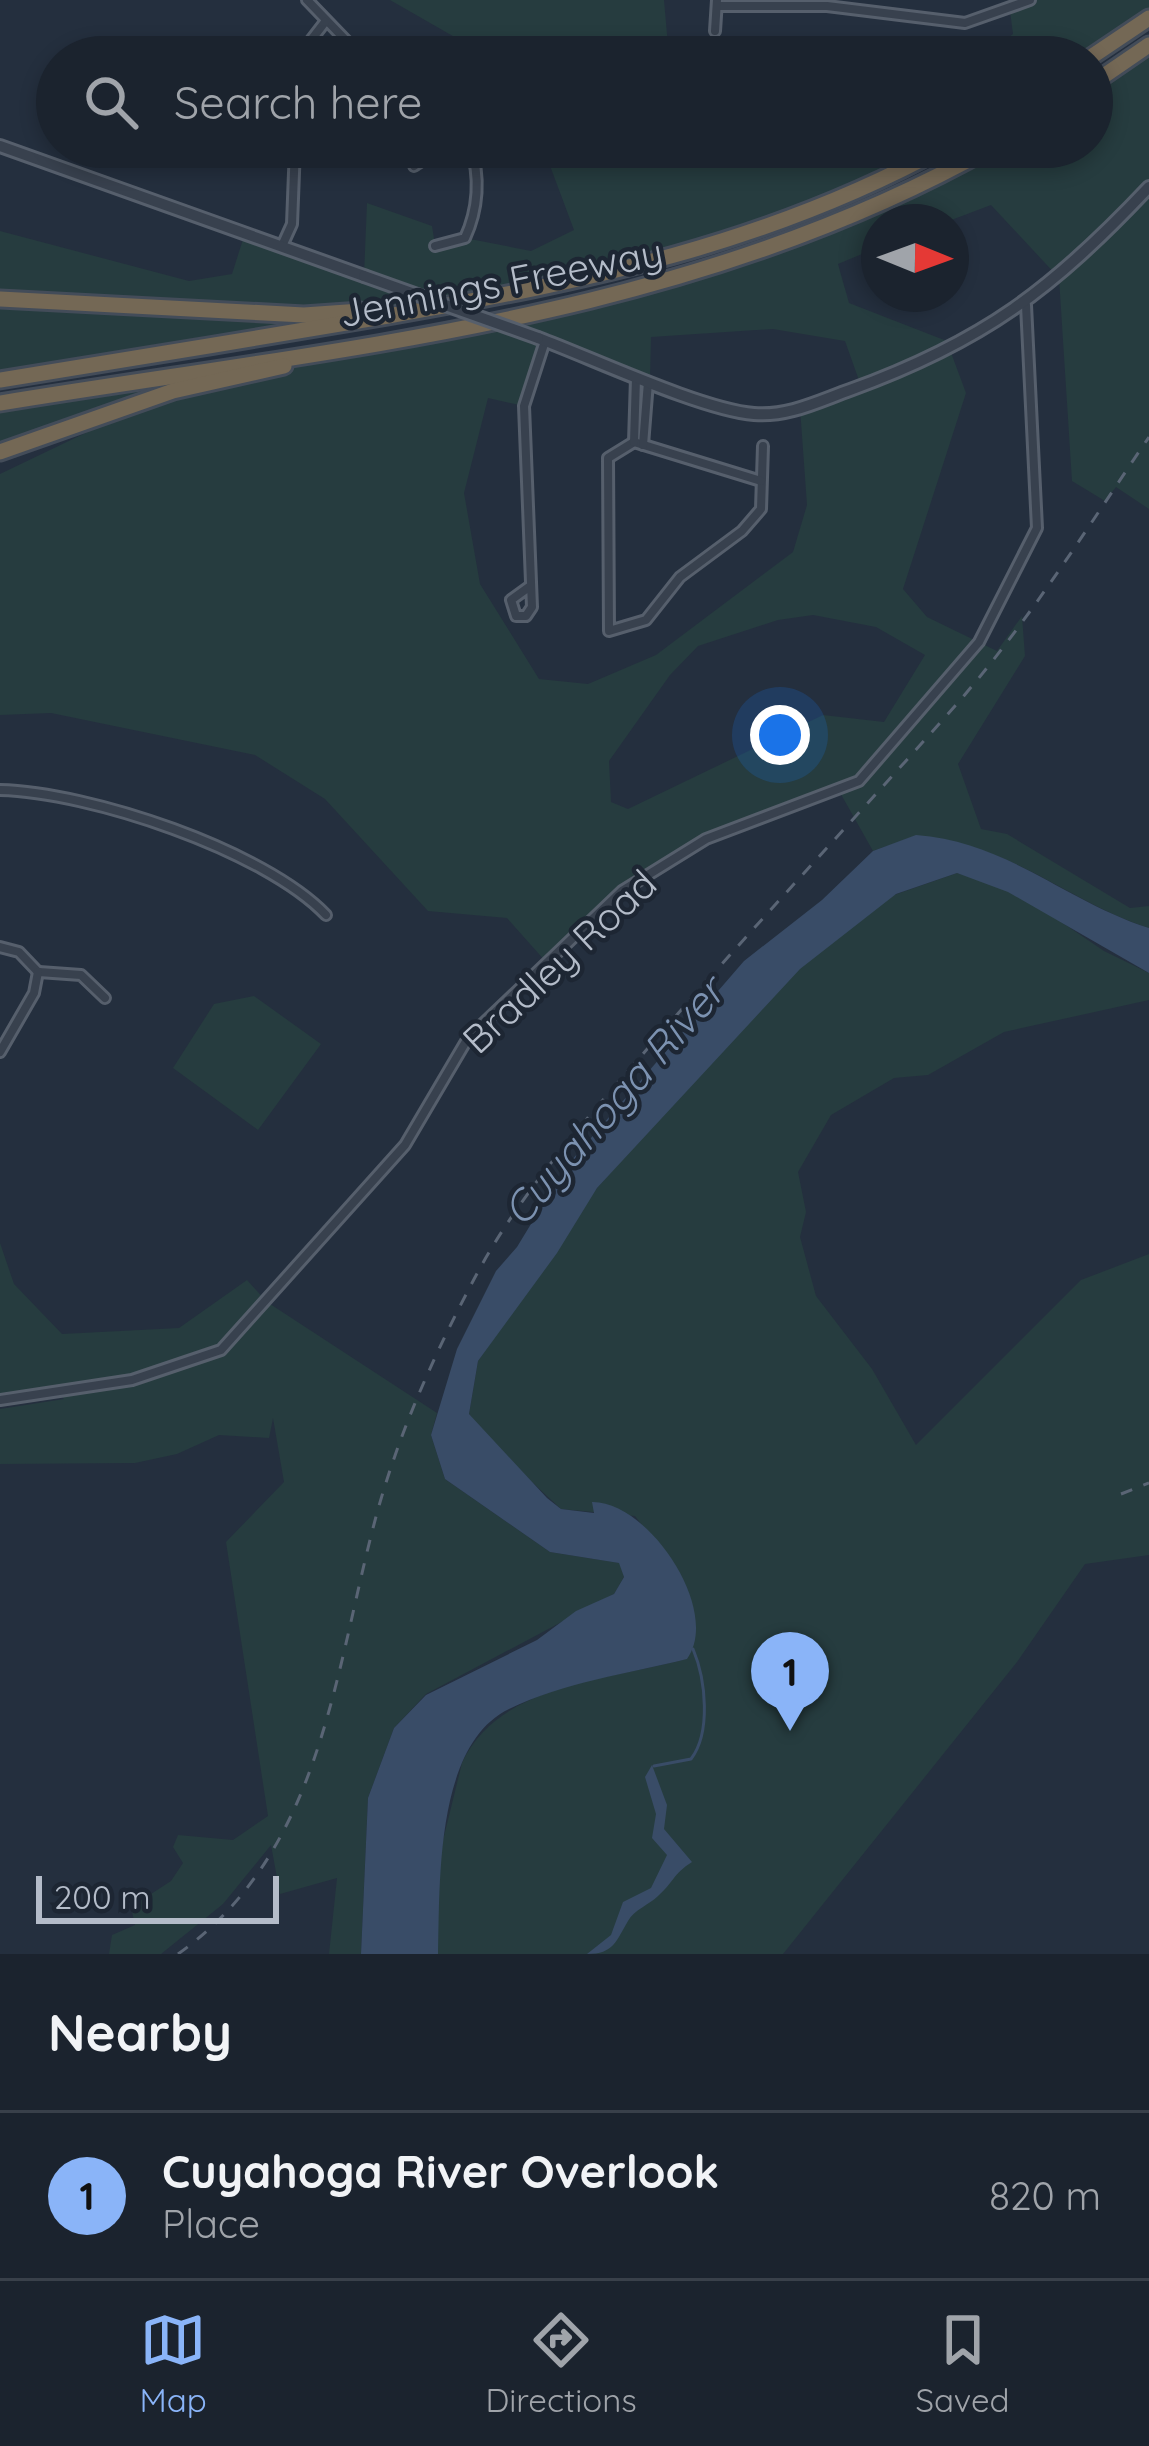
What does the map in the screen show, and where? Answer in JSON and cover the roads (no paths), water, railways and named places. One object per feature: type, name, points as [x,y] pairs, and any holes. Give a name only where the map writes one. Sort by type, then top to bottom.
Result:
[{"type":"highway","points":[[1113,42],[1149,18]]},
{"type":"highway","points":[[1113,70],[1149,45]]},
{"type":"highway","name":"Jennings Freeway","points":[[0,380],[574,284],[698,251],[860,190],[903,168]]},
{"type":"highway","name":"Jennings Freeway","points":[[0,403],[548,313],[693,277],[851,218],[950,168]]},
{"type":"highway","points":[[0,299],[304,315],[460,304]]},
{"type":"highway","points":[[0,452],[173,391],[342,348]]},
{"type":"street","points":[[308,0],[340,36]]},
{"type":"street","points":[[715,31],[717,3],[827,6],[965,23],[1030,0]]},
{"type":"street","points":[[315,36],[326,22]]},
{"type":"street","points":[[0,146],[36,159]]},
{"type":"street","points":[[62,168],[750,414],[795,410],[928,362],[1026,305],[1083,258],[1149,187]]},
{"type":"street","points":[[282,246],[292,224],[294,168]]},
{"type":"street","points":[[435,246],[466,238],[474,219],[474,168]]},
{"type":"street","name":"Bradley Road","points":[[0,1400],[132,1380],[221,1350],[405,1145],[468,1038],[622,890],[706,839],[860,781],[979,642],[1037,528],[1026,305]]},
{"type":"street","points":[[529,587],[524,406],[542,339]]},
{"type":"street","points":[[636,374],[638,444]]},
{"type":"street","points":[[638,444],[650,379]]},
{"type":"street","points":[[760,481],[638,444],[608,458],[609,631],[646,620],[680,577],[742,531],[761,509],[763,446]]},
{"type":"street","points":[[0,790],[63,796],[235,853],[309,897],[326,915]]},
{"type":"street","points":[[0,947],[19,952],[38,972],[81,975],[105,998]]},
{"type":"street","points":[[0,1052],[34,992],[38,972]]},
{"type":"water","points":[[916,835],[949,840],[1008,860],[1149,928],[1149,973],[1008,892],[957,873],[896,894],[800,969],[597,1188],[557,1253],[478,1361],[469,1414],[561,1509],[594,1513],[592,1502],[614,1506],[656,1538],[687,1588],[695,1614],[695,1638],[687,1659],[552,1692],[509,1709],[485,1727],[467,1752],[446,1818],[438,1954],[361,1954],[368,1798],[394,1728],[426,1695],[537,1640],[576,1611],[614,1594],[624,1577],[619,1563],[550,1552],[445,1479],[431,1435],[457,1349],[496,1271],[517,1247],[565,1168],[744,961],[822,900],[873,851]]},
{"type":"water","points":[[652,1765],[667,1805],[664,1829],[692,1862],[631,1917],[613,1945],[587,1954],[611,1935],[623,1902],[651,1888],[667,1855],[652,1838],[656,1814],[645,1777]]},
{"type":"waterway","points":[[654,1766],[691,1759],[702,1735],[701,1676],[693,1649]]},
{"type":"railway","points":[[178,1954],[226,1912],[264,1864],[293,1811],[316,1754],[396,1454],[444,1339],[509,1220],[624,1076],[982,674],[1149,437]]},
{"type":"railway","points":[[1121,1494],[1149,1483]]},
{"type":"place","name":"Cuyahoga River Overlook","points":[[790,1731]]},
{"type":"water label","name":"Cuyahoga River","points":[[613,1101]]}]
